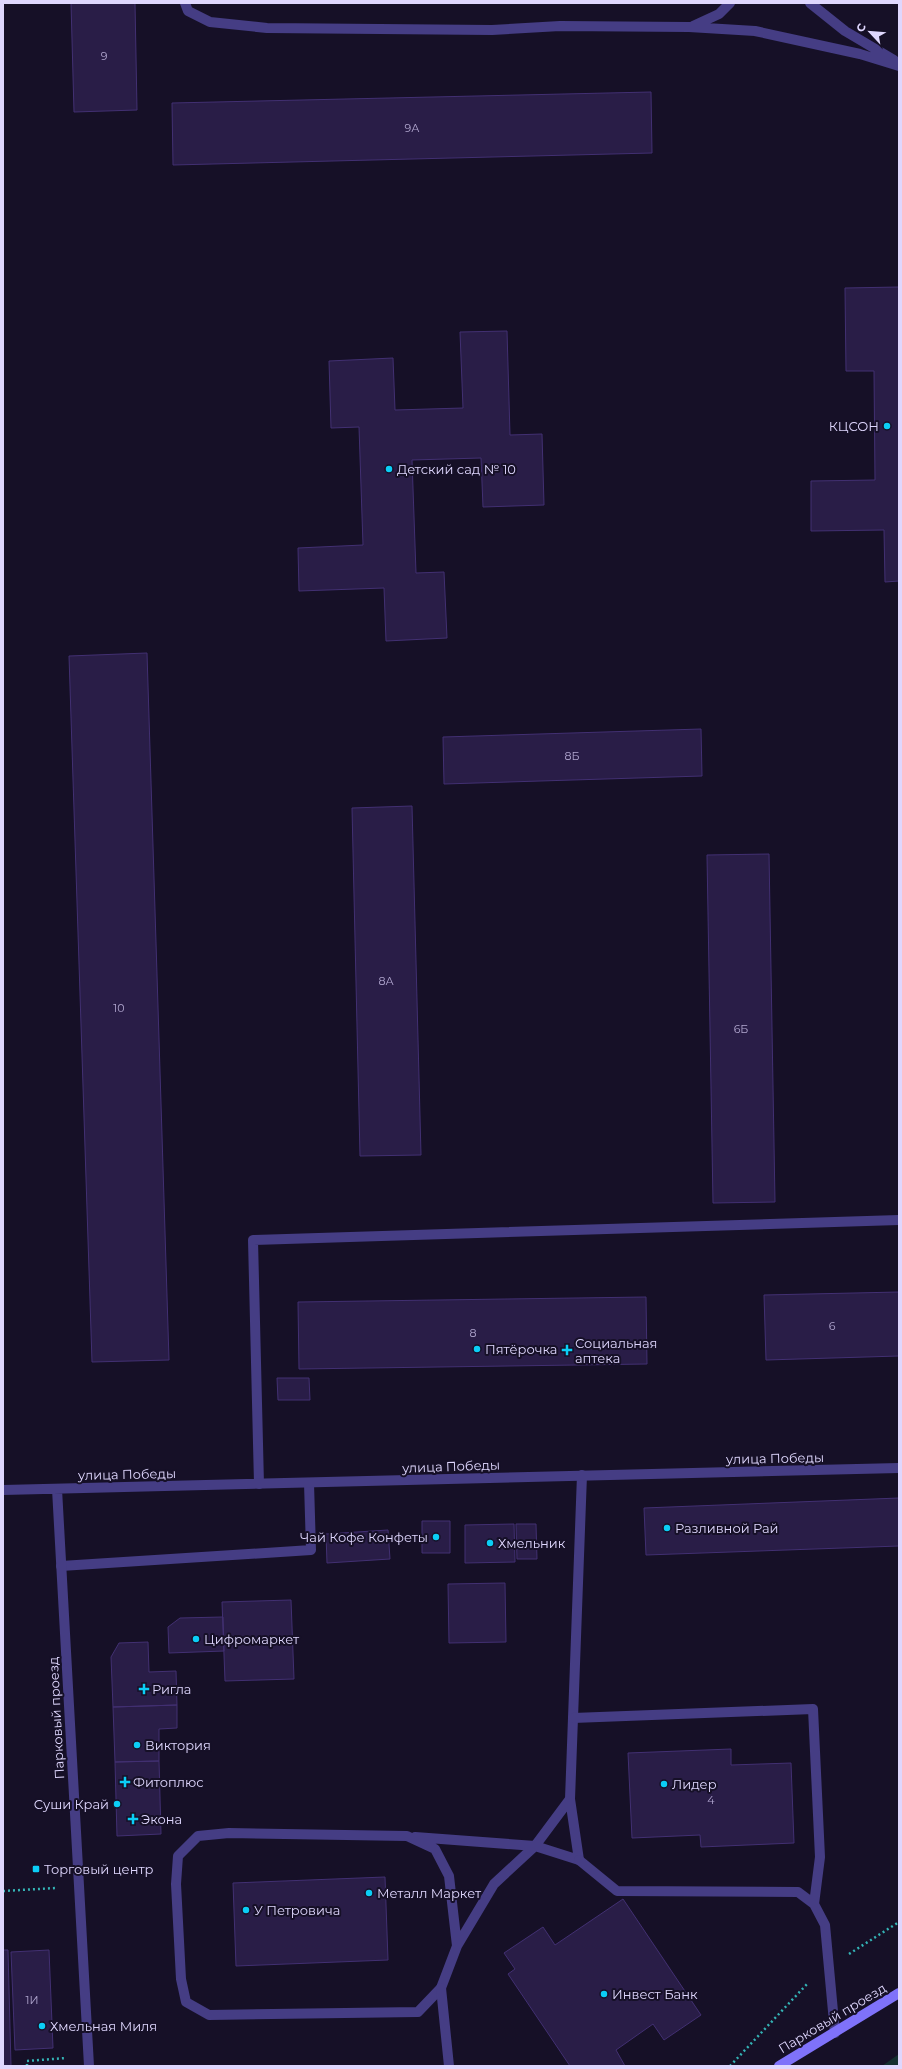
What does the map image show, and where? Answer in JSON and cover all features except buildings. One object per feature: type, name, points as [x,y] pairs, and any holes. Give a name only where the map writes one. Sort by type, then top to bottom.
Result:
[{"type":"street","points":[[185,3],[188,11],[210,22],[267,28],[492,30],[560,26],[689,27],[755,31],[860,54],[899,65]]},
{"type":"street","points":[[689,27],[719,14],[730,3]]},
{"type":"street","points":[[810,3],[845,31],[899,65]]},
{"type":"street","points":[[259,1484],[253,1240],[899,1220]]},
{"type":"street","name":"улица Победы","points":[[3,1490],[899,1468]]},
{"type":"street","points":[[579,1860],[570,1799],[582,1475]]},
{"type":"street","points":[[61,1566],[311,1550],[309,1483]]},
{"type":"street","name":"Парковый проезд","points":[[57,1489],[89,2061]]},
{"type":"street","points":[[573,1718],[813,1709],[820,1857],[814,1904]]},
{"type":"street","points":[[570,1799],[535,1846],[494,1884],[457,1946],[441,1988],[418,2012],[209,2015],[186,2002],[181,1979],[176,1884],[178,1856],[198,1836],[229,1833],[270,1833],[359,1837],[407,1836],[535,1846],[579,1860],[617,1891],[798,1892],[814,1904],[825,1925],[834,2033]]},
{"type":"street","points":[[407,1836],[435,1849],[449,1876],[457,1946]]},
{"type":"street","points":[[441,1988],[449,2066]]},
{"type":"street","name":"Парковый проезд","points":[[779,2066],[899,1993]]},
{"type":"path","points":[[3,1891],[79,1887]]},
{"type":"path","points":[[27,2066],[27,2061],[89,2061]]},
{"type":"green space","points":[[899,2054],[899,2066],[882,2066]]},
{"type":"place","name":"КЦСОН","points":[[887,426]]},
{"type":"place","name":"Детский сад № 10","points":[[389,469]]},
{"type":"place","name":"Пятёрочка","points":[[477,1349]]},
{"type":"place","name":"Социальная аптека","points":[[567,1350]]},
{"type":"place","name":"Разливной Рай","points":[[667,1528]]},
{"type":"place","name":"Чай Кофе Конфеты","points":[[436,1537]]},
{"type":"place","name":"Хмельник","points":[[490,1543]]},
{"type":"place","name":"Цифромаркет","points":[[196,1639]]},
{"type":"place","name":"Ригла","points":[[144,1689]]},
{"type":"place","name":"Виктория","points":[[137,1745]]},
{"type":"place","name":"Фитоплюс","points":[[125,1782]]},
{"type":"place","name":"Лидер","points":[[664,1784]]},
{"type":"place","name":"Суши Край","points":[[117,1804]]},
{"type":"place","name":"Экона","points":[[133,1819]]},
{"type":"place","name":"Торговый центр","points":[[36,1869]]},
{"type":"place","name":"Металл Маркет","points":[[369,1893]]},
{"type":"place","name":"У Петровича","points":[[246,1910]]},
{"type":"place","name":"Инвест Банк","points":[[604,1994]]},
{"type":"place","name":"Хмельная Миля","points":[[42,2026]]}]
